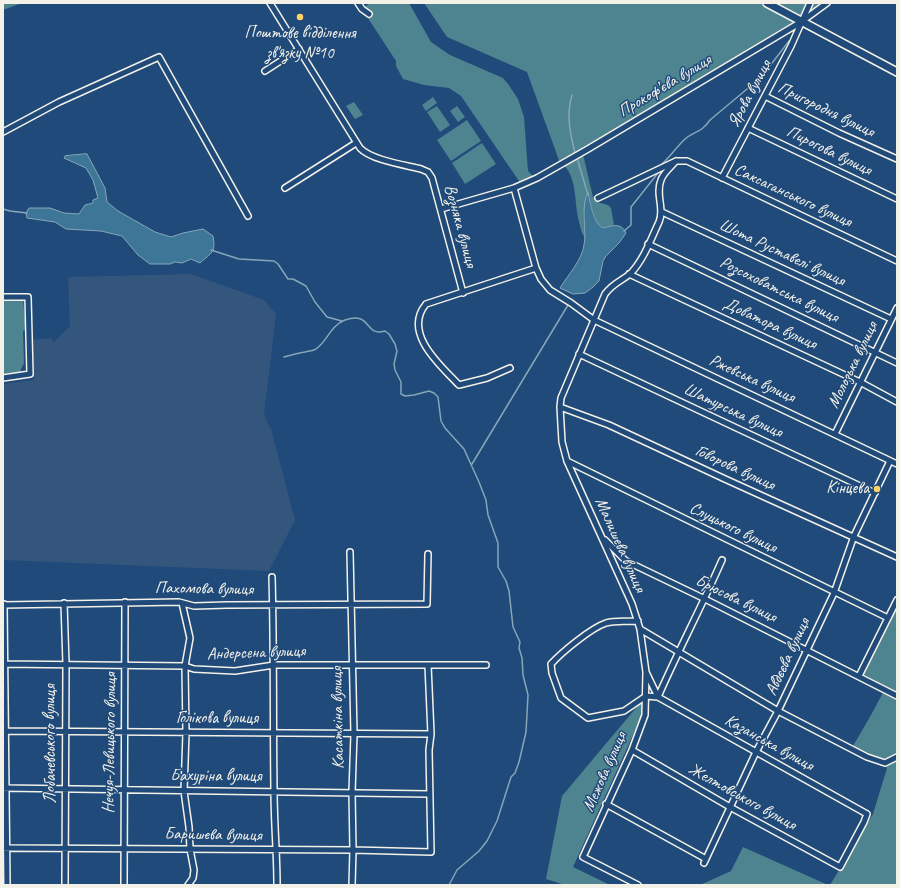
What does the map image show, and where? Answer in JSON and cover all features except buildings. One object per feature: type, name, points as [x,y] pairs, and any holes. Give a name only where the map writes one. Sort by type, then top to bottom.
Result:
[{"type":"main road","points":[[767,3],[897,72]]},
{"type":"street","name":"Возняка вулиця","points":[[270,3],[356,143],[364,152],[369,155],[428,172],[434,184],[463,292]]},
{"type":"street","points":[[358,3],[362,9],[369,14]]},
{"type":"street","name":"Ярова вулиця","points":[[722,178],[791,46],[810,3]]},
{"type":"street","name":"Прокоф’єва вулиця","points":[[441,210],[514,188],[537,178],[801,22],[827,3]]},
{"type":"street","points":[[265,71],[299,49]]},
{"type":"street","points":[[3,132],[59,102],[159,56],[248,216]]},
{"type":"street","name":"Пригородня вулиця","points":[[765,96],[839,133],[897,159]]},
{"type":"street","name":"Пирогова вулиця","points":[[748,128],[897,199]]},
{"type":"street","points":[[285,188],[356,143]]},
{"type":"street","points":[[598,198],[676,161]]},
{"type":"street","points":[[662,212],[659,193],[661,179],[676,161]]},
{"type":"street","name":"Саксаганського вулиця","points":[[676,161],[687,161],[897,261]]},
{"type":"street","name":"Ржевська вулиця","points":[[514,188],[536,268],[541,279],[550,290],[575,305],[594,320],[897,464]]},
{"type":"street","name":"Малишева вулиця","points":[[646,696],[646,672],[638,621],[616,568],[567,460],[562,442],[560,407],[563,390],[605,294],[610,287],[629,274],[639,263],[660,220],[662,212]]},
{"type":"street","name":"Шота Руставелі вулиця","points":[[662,212],[891,319]]},
{"type":"street","name":"Розсоховатська вулиця","points":[[648,244],[897,363]]},
{"type":"street","points":[[510,368],[487,378],[459,385],[430,354],[422,340],[418,326],[419,316],[422,308],[426,304],[536,268]]},
{"type":"street","name":"Доватора вулиця","points":[[629,274],[860,382],[897,402]]},
{"type":"street","points":[[3,298],[28,297],[30,374],[3,378]]},
{"type":"street","name":"Молозька вулиця","points":[[835,434],[897,308]]},
{"type":"street","name":"Шатурська вулиця","points":[[579,354],[875,493]]},
{"type":"street","name":"Говорова вулиця","points":[[560,407],[615,428],[854,536],[897,557]]},
{"type":"street","name":"Слуцького вулиця","points":[[567,460],[580,468],[888,618]]},
{"type":"street","name":"Авдєєва вулиця","points":[[606,804],[705,861],[756,752],[778,711],[834,593],[854,536],[890,461]]},
{"type":"street","points":[[574,478],[580,468]]},
{"type":"street","name":"Брюсова вулиця","points":[[602,537],[626,561],[705,599],[897,696]]},
{"type":"street","name":"Касаткіна вулиця","points":[[350,552],[354,734],[352,792],[352,885]]},
{"type":"street","name":"Пахомова вулиця","points":[[3,604],[125,602],[182,603],[194,606],[273,604],[427,604],[428,554]]},
{"type":"street","points":[[658,696],[705,599],[722,560]]},
{"type":"street","points":[[616,568],[626,561]]},
{"type":"street","points":[[272,577],[275,733],[274,792],[277,885]]},
{"type":"street","points":[[858,676],[897,600]]},
{"type":"street","name":"Нечуя-Левицького вулиця","points":[[124,885],[125,602]]},
{"type":"street","name":"Лобачевського вулиця","points":[[64,603],[66,664],[64,885]]},
{"type":"street","points":[[182,603],[190,638],[185,666],[186,733],[184,791],[189,827],[190,849],[194,870],[193,878],[188,885]]},
{"type":"street","points":[[3,604],[5,732],[4,788],[7,885]]},
{"type":"street","points":[[638,621],[607,623],[595,628],[560,654],[551,664],[552,673],[561,698],[588,718],[624,711],[646,696]]},
{"type":"street","points":[[640,629],[778,711],[867,757],[885,763],[897,757]]},
{"type":"street","name":"Андерсена вулиця","points":[[4,664],[185,666],[194,669],[234,671],[274,665],[486,665]]},
{"type":"street","points":[[428,665],[431,734],[429,750],[429,794]]},
{"type":"street","points":[[646,672],[658,696]]},
{"type":"street","name":"Казанська вулиця","points":[[646,696],[658,696],[867,814],[840,867]]},
{"type":"street","name":"Межова вулиця","points":[[638,885],[583,857],[632,750],[645,715],[646,696]]},
{"type":"street","name":"Голікова вулиця","points":[[5,732],[431,734]]},
{"type":"street","name":"Желтовського вулиця","points":[[632,750],[730,807],[840,867]]},
{"type":"street","name":"Бахуріна вулиця","points":[[4,788],[429,794]]},
{"type":"street","name":"Баришева вулиця","points":[[5,848],[353,850],[431,852],[429,794]]},
{"type":"shaded area","points":[[87,154],[105,188],[107,202],[118,211],[155,232],[171,237],[203,229],[213,236],[214,246],[212,252],[200,263],[191,259],[182,263],[175,262],[170,264],[150,264],[138,255],[122,236],[101,231],[66,229],[55,222],[27,218],[26,213],[29,208],[50,208],[64,213],[79,214],[85,205],[93,203],[93,200],[98,198],[93,180],[86,168],[64,158],[65,156]]},
{"type":"shaded area","points":[[588,193],[593,213],[600,226],[603,228],[619,226],[622,227],[626,233],[603,261],[599,281],[585,293],[573,294],[560,288],[578,262],[583,251],[585,239],[584,204]]},
{"type":"shaded area","points":[[191,274],[264,300],[276,314],[264,414],[271,429],[295,520],[269,571],[3,560],[3,384],[34,380],[31,340],[51,338],[54,342],[70,326],[68,277]]},
{"type":"green space","points":[[3,3],[22,3],[3,10]]},
{"type":"green space","points":[[370,3],[409,3],[431,42],[450,55],[503,78],[518,99],[524,117],[528,171],[534,177],[521,184],[461,96],[449,88],[424,85],[403,79],[396,66],[396,61],[362,9]]},
{"type":"green space","points":[[424,3],[820,3],[811,11],[582,150],[593,197],[597,202],[608,205],[611,208],[614,225],[603,228],[597,222],[588,194],[584,209],[585,238],[578,220],[575,192],[569,172],[565,166],[560,163],[527,72],[447,37]]},
{"type":"green space","points":[[433,97],[437,103],[426,111],[422,105]]},
{"type":"green space","points":[[354,102],[363,115],[355,119],[346,106]]},
{"type":"green space","points":[[437,106],[450,125],[440,132],[427,112]]},
{"type":"green space","points":[[457,106],[465,117],[458,122],[450,111]]},
{"type":"green space","points":[[467,120],[481,141],[451,161],[437,140]]},
{"type":"green space","points":[[482,143],[496,164],[465,184],[452,163]]},
{"type":"green space","points":[[23,299],[26,330],[23,331],[24,363],[20,372],[3,374],[3,300]]},
{"type":"green space","points":[[897,608],[897,885],[830,885],[873,814],[887,768],[853,746],[886,687],[863,674]]},
{"type":"green space","points":[[646,696],[643,713],[573,867],[610,885],[565,885],[546,879],[562,796]]},
{"type":"green space","points":[[743,847],[828,885],[700,885],[731,871]]},
{"type":"waterway","points":[[661,165],[686,138],[707,125],[710,120],[753,84],[769,67],[789,41]]},
{"type":"waterway","points":[[572,95],[569,117],[570,131],[575,153]]},
{"type":"waterway","points":[[578,161],[588,195]]},
{"type":"waterway","points":[[624,231],[631,225],[631,207],[658,173]]},
{"type":"waterway","points":[[3,209],[27,213]]},
{"type":"waterway","points":[[211,250],[239,259],[274,261],[278,264],[288,279],[293,279],[306,286],[315,302],[327,317],[342,321]]},
{"type":"waterway","points":[[472,464],[568,305]]},
{"type":"waterway","points":[[284,357],[318,348],[331,331],[345,320],[354,318],[360,319],[364,321],[373,331],[385,331],[389,334],[397,351],[394,364],[395,370],[401,382],[401,394],[405,396],[429,391],[438,397],[441,421],[445,428],[464,449],[486,500],[488,515],[498,543],[498,567],[506,581],[509,591],[513,627],[520,642],[519,648],[522,658],[523,675],[528,695],[526,732],[519,762],[515,773],[511,777],[497,821],[487,841],[479,851],[457,870],[449,885]]},
{"type":"place","name":"Поштове відділення зв'язку №10","points":[[300,17]]},
{"type":"place","name":"Кінцева","points":[[877,489]]}]
